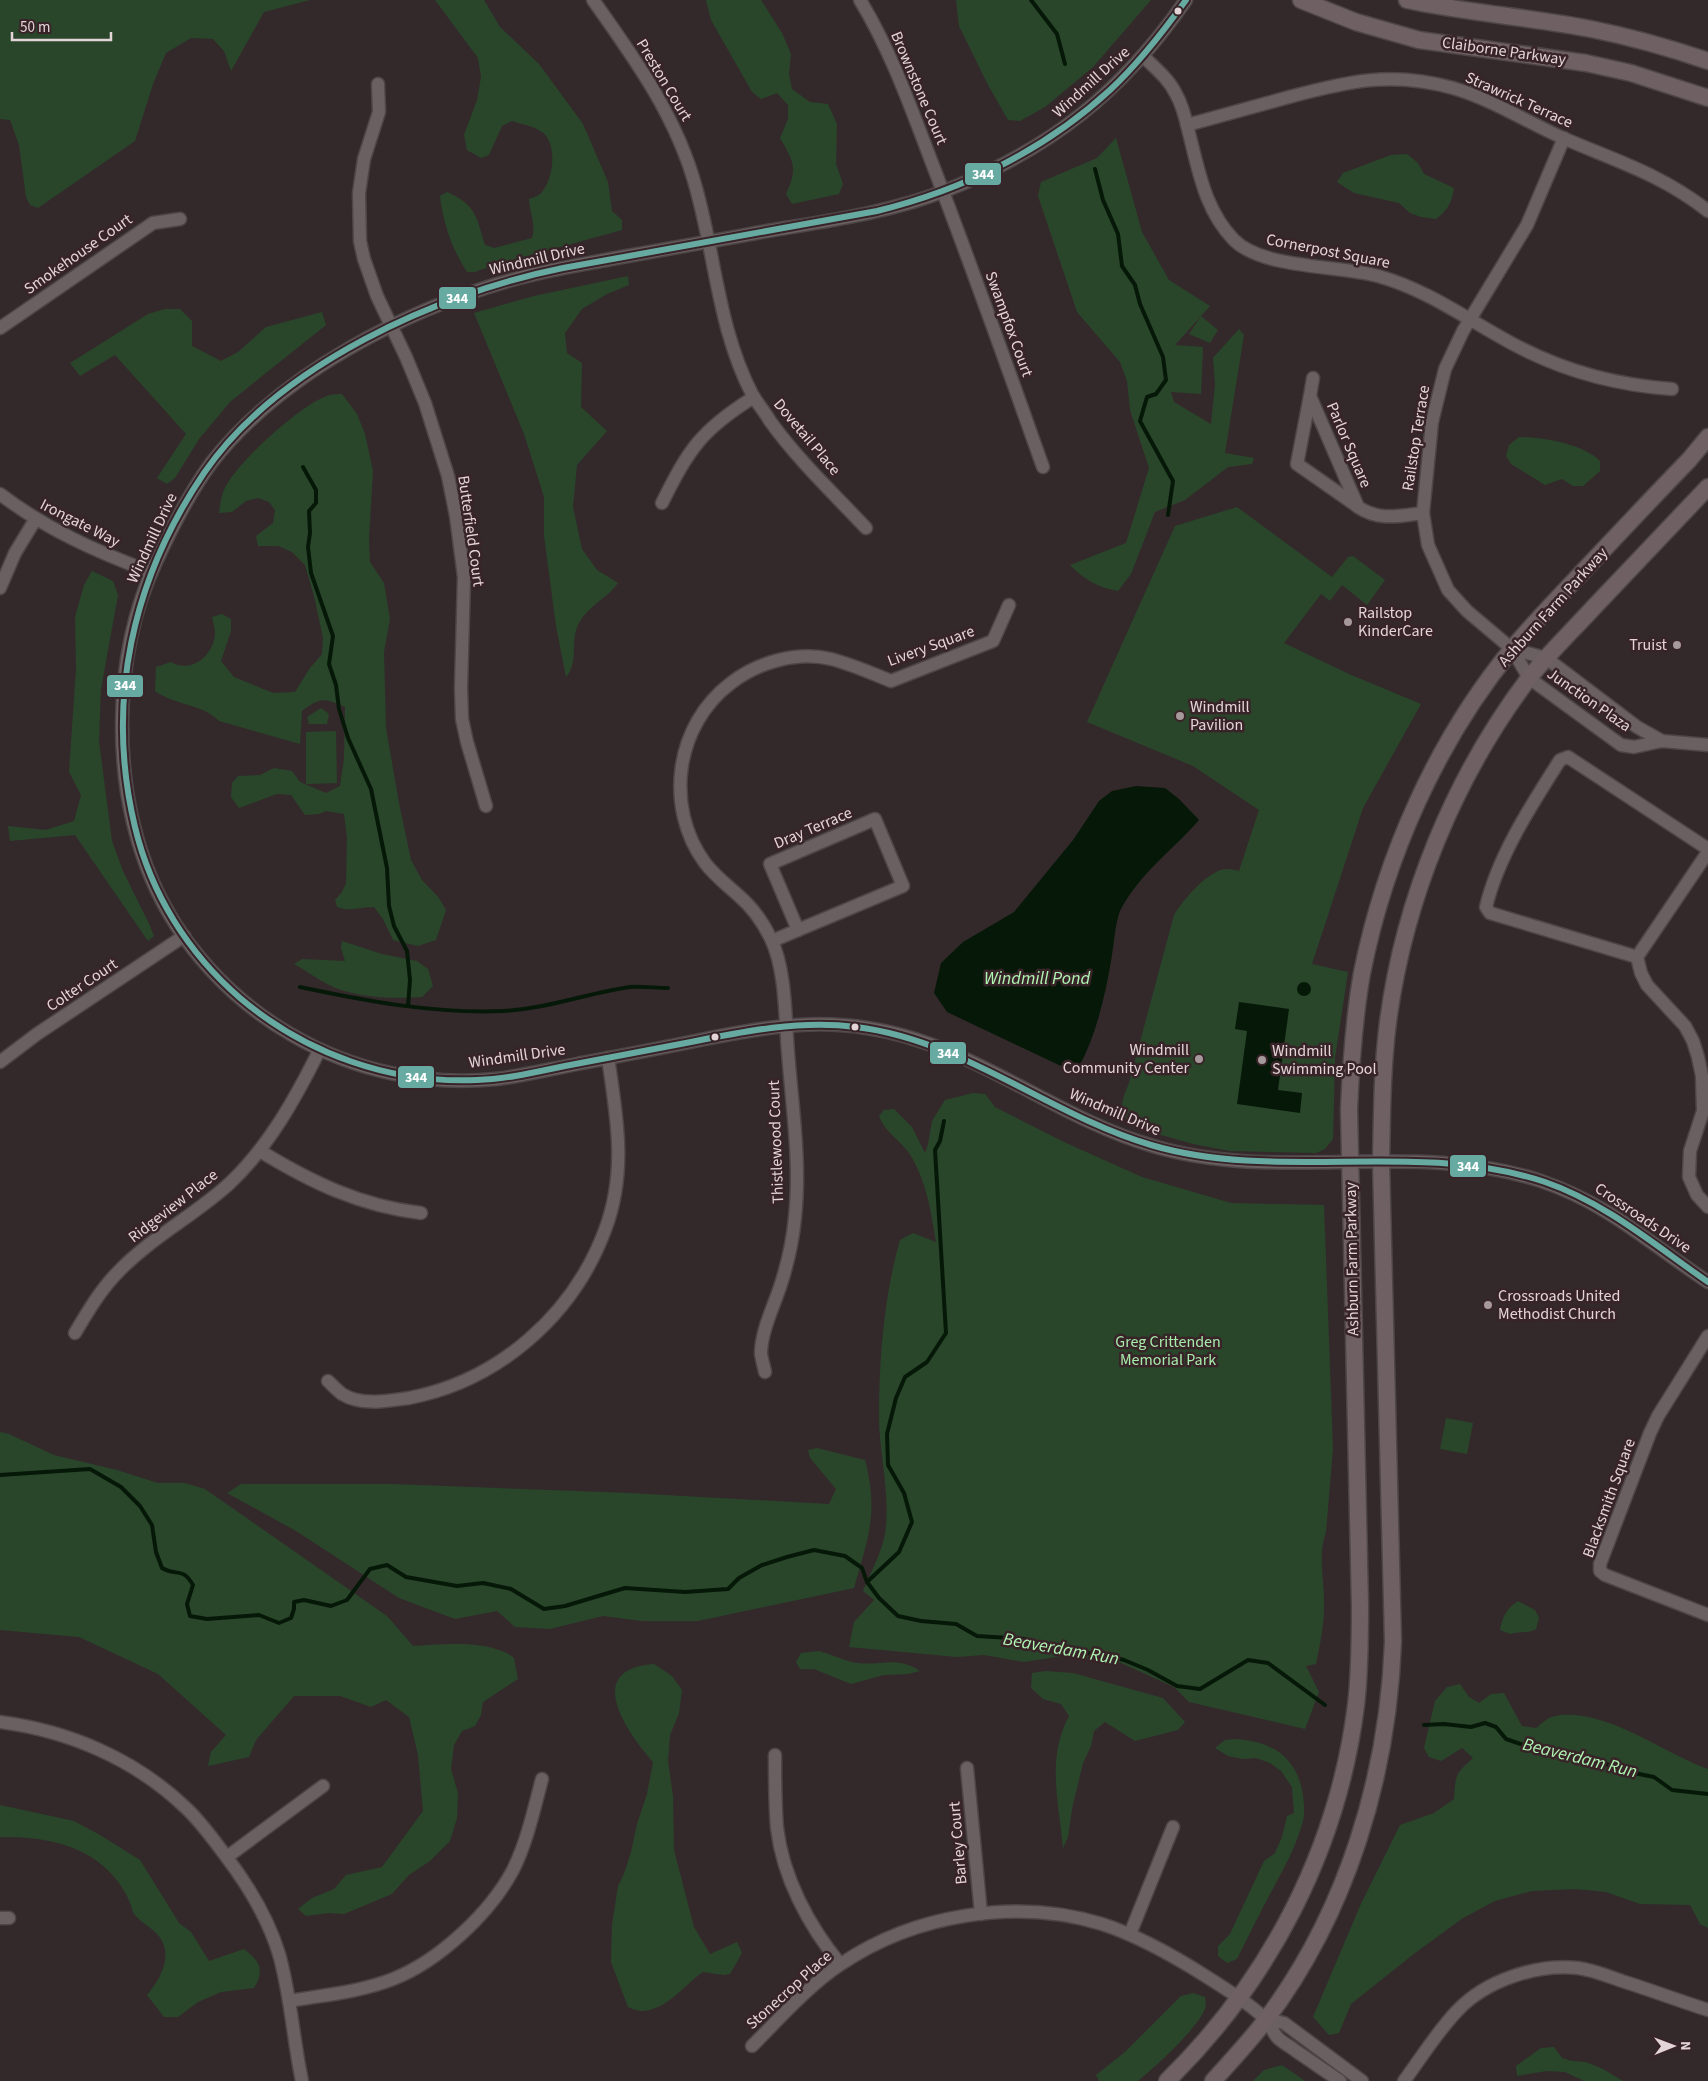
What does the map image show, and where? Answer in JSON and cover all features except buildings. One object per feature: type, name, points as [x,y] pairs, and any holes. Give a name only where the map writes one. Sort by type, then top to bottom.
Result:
[{"type":"main road","name":"Claiborne Parkway","points":[[1301,0],[1356,22],[1419,40],[1586,63],[1631,73],[1708,98]]},
{"type":"main road","name":"Claiborne Parkway","points":[[1406,0],[1436,7],[1590,29],[1660,46],[1708,61]]},
{"type":"main road","name":"Ashburn Farm Parkway","points":[[1167,2081],[1212,2034],[1239,2000],[1275,1945],[1308,1878],[1336,1801],[1356,1705],[1360,1649],[1360,1606],[1349,1109],[1353,1035],[1362,973],[1380,903],[1406,828],[1432,773],[1472,705],[1512,649],[1689,460],[1708,437]]},
{"type":"main road","name":"Ashburn Farm Parkway","points":[[1213,2081],[1266,2019],[1307,1955],[1340,1889],[1368,1812],[1378,1773],[1388,1710],[1393,1642],[1381,1162],[1383,1092],[1388,1029],[1399,960],[1414,907],[1441,832],[1472,769],[1529,678],[1708,487]]},
{"type":"street","name":"Preston Court","points":[[593,0],[656,92],[670,118],[686,155],[696,188],[708,242]]},
{"type":"street","name":"Brownstone Court","points":[[860,0],[896,70],[943,192]]},
{"type":"street","name":"Windmill Drive","points":[[1186,0],[1144,57],[1112,90],[1056,134],[992,170],[943,192],[867,212],[542,272],[512,280],[482,289],[392,326],[340,354],[294,383],[237,434],[212,463],[191,493],[151,572],[140,602],[131,637],[126,670],[124,702],[125,768],[135,829],[148,870],[164,905],[198,955],[244,1002],[280,1029],[319,1051],[376,1070],[436,1080],[465,1081],[518,1076],[770,1027],[821,1024],[858,1026],[924,1040],[974,1062],[1051,1103],[1154,1147],[1210,1159],[1350,1162]]},
{"type":"street","name":"Cornerpost Square","points":[[1144,57],[1168,81],[1176,94],[1187,125],[1203,190],[1213,213],[1222,226],[1245,250],[1271,259],[1343,269],[1385,278],[1424,293],[1549,362],[1615,383],[1672,389]]},
{"type":"street","name":"Strawrick Terrace","points":[[1187,125],[1358,80],[1396,78],[1425,81],[1471,94],[1564,138],[1644,171],[1679,190],[1708,211]]},
{"type":"street","name":"Butterfield Court","points":[[378,84],[379,112],[364,159],[359,193],[358,221],[360,241],[366,268],[377,296],[425,403],[436,435],[456,516],[464,577],[462,719],[486,806]]},
{"type":"street","name":"Railstop Terrace","points":[[1512,649],[1467,611],[1448,590],[1428,545],[1423,513],[1432,422],[1436,400],[1451,355],[1527,225],[1564,138]]},
{"type":"street","name":"Swampfox Court","points":[[943,192],[1044,467]]},
{"type":"street","name":"Smokehouse Court","points":[[0,328],[152,223],[180,218]]},
{"type":"street","name":"Dovetail Place","points":[[708,242],[725,325],[754,397],[790,447],[866,528]]},
{"type":"street","name":"Parlor Square","points":[[1313,378],[1297,464],[1369,514],[1377,516],[1423,513]]},
{"type":"street","name":"Parlor Square","points":[[1310,396],[1358,507]]},
{"type":"street","points":[[662,503],[682,462],[698,440],[714,424],[754,397]]},
{"type":"street","name":"Irongate Way","points":[[0,494],[35,520],[86,546],[151,572]]},
{"type":"street","points":[[0,588],[15,553],[35,520]]},
{"type":"street","name":"Livery Square","points":[[786,1025],[781,974],[772,941],[751,907],[706,864],[688,833],[682,812],[681,769],[686,748],[700,717],[718,695],[738,678],[762,665],[787,658],[817,656],[891,681],[993,642],[1009,605]]},
{"type":"street","name":"Junction Plaza","points":[[1512,649],[1546,658],[1637,728],[1662,741]]},
{"type":"street","name":"Junction Plaza","points":[[1512,649],[1529,678],[1621,745],[1634,747],[1662,741],[1708,744]]},
{"type":"street","points":[[1637,957],[1490,913],[1486,908],[1503,861],[1528,811],[1560,760],[1568,757],[1708,850],[1637,957],[1641,973],[1647,985],[1685,1026],[1693,1041],[1698,1057],[1702,1076],[1703,1111],[1690,1151],[1689,1177],[1697,1195],[1708,1207]]},
{"type":"street","name":"Dray Terrace","points":[[772,941],[903,886],[875,819],[770,864],[798,930]]},
{"type":"street","name":"Colter Court","points":[[0,1062],[37,1034],[184,936]]},
{"type":"street","name":"Thistlewood Court","points":[[764,1372],[761,1354],[765,1333],[790,1249],[797,1194],[797,1162],[786,1025]]},
{"type":"street","name":"Ridgeview Place","points":[[75,1333],[95,1300],[118,1271],[135,1256],[191,1216],[230,1183],[260,1151],[298,1094],[319,1051]]},
{"type":"street","points":[[328,1381],[343,1394],[366,1402],[395,1400],[434,1392],[466,1380],[512,1354],[556,1314],[580,1281],[595,1253],[608,1221],[616,1191],[620,1159],[619,1136],[608,1058]]},
{"type":"street","points":[[260,1151],[326,1188],[395,1210],[420,1213]]},
{"type":"street","name":"Crossroads Drive","points":[[1350,1162],[1462,1164],[1536,1179],[1585,1198],[1608,1211],[1708,1282]]},
{"type":"street","name":"Blacksmith Square","points":[[1708,1336],[1658,1416],[1600,1564],[1600,1571],[1605,1575],[1708,1616]]},
{"type":"street","points":[[0,1722],[63,1736],[98,1748],[150,1778],[187,1808],[227,1857],[253,1894],[267,1923],[278,1953],[289,2001],[302,2081]]},
{"type":"street","points":[[774,1755],[776,1811],[784,1861],[805,1913],[840,1964]]},
{"type":"street","name":"Barley Court","points":[[967,1768],[981,1914]]},
{"type":"street","points":[[289,2001],[358,1989],[393,1979],[437,1953],[464,1932],[493,1899],[512,1871],[531,1820],[542,1779]]},
{"type":"street","points":[[227,1857],[323,1786]]},
{"type":"street","points":[[1130,1934],[1173,1827]]},
{"type":"street","name":"Stonecrop Place","points":[[752,2046],[840,1964],[873,1945],[908,1931],[952,1918],[1011,1912],[1049,1913],[1102,1924],[1130,1934],[1177,1959],[1266,2019]]},
{"type":"street","points":[[1404,2081],[1439,2032],[1458,2010],[1478,1994],[1499,1982],[1520,1974],[1554,1968],[1580,1968],[1708,2010]]},
{"type":"street","points":[[1266,2019],[1277,2037],[1340,2081]]},
{"type":"street","points":[[1266,2019],[1284,2022],[1362,2081]]},
{"type":"green space","points":[[0,0],[310,0],[264,12],[231,71],[224,51],[213,39],[191,38],[166,53],[153,84],[135,141],[38,208],[30,205],[26,197],[19,145],[10,120],[0,119]]},
{"type":"green space","points":[[435,0],[484,0],[500,27],[539,64],[583,124],[608,182],[612,211],[622,220],[622,230],[475,272],[467,272],[449,236],[440,196],[447,192],[470,207],[477,219],[485,245],[494,248],[532,238],[533,224],[529,199],[539,195],[545,188],[551,172],[552,153],[547,137],[542,132],[512,121],[502,126],[489,155],[481,158],[467,150],[464,135],[477,100],[481,77],[478,58]]},
{"type":"green space","points":[[706,0],[761,0],[782,33],[791,54],[789,74],[792,89],[810,102],[828,104],[837,124],[836,164],[843,184],[839,194],[792,204],[786,194],[792,178],[793,165],[789,153],[780,138],[788,119],[788,105],[777,93],[761,99],[752,92],[711,20]]},
{"type":"green space","points":[[956,0],[1151,0],[1093,67],[1045,107],[1020,121],[1008,120],[988,85],[959,26]]},
{"type":"green space","points":[[1116,138],[1142,232],[1169,280],[1210,306],[1175,345],[1203,347],[1201,394],[1171,392],[1174,402],[1211,424],[1215,384],[1213,358],[1239,329],[1244,335],[1225,453],[1254,458],[1252,464],[1228,467],[1185,500],[1155,512],[1131,574],[1118,591],[1104,588],[1092,582],[1080,575],[1070,565],[1126,543],[1149,468],[1130,410],[1127,381],[1120,362],[1077,312],[1038,196],[1041,182],[1097,158]]},
{"type":"green space","points":[[1407,154],[1418,163],[1424,174],[1454,188],[1449,205],[1436,219],[1410,213],[1399,203],[1354,193],[1337,182],[1343,173],[1391,155]]},
{"type":"green space","points":[[628,276],[629,285],[607,294],[582,309],[565,333],[567,353],[582,363],[581,407],[607,431],[577,465],[573,507],[582,549],[597,570],[618,583],[587,612],[578,625],[572,665],[566,677],[556,626],[544,536],[544,497],[524,434],[474,313],[534,296]]},
{"type":"green space","points":[[165,309],[180,309],[192,321],[192,346],[221,361],[238,352],[266,327],[322,312],[326,325],[231,401],[199,439],[175,478],[167,484],[157,478],[186,434],[115,355],[80,376],[70,363],[148,314]]},
{"type":"green space","points":[[1201,316],[1218,330],[1210,343],[1189,334]]},
{"type":"green space","points":[[334,394],[342,394],[357,414],[365,434],[373,471],[369,538],[370,562],[384,583],[390,619],[384,652],[386,728],[399,803],[411,860],[422,880],[439,898],[446,910],[436,940],[418,946],[393,940],[383,919],[374,907],[351,909],[337,907],[335,900],[342,892],[346,883],[347,838],[344,814],[326,811],[319,814],[305,815],[291,795],[277,794],[239,808],[231,797],[232,783],[238,776],[260,775],[274,768],[292,771],[300,782],[326,793],[340,786],[344,759],[345,707],[323,700],[314,703],[302,711],[300,744],[219,721],[205,711],[163,696],[155,691],[156,667],[171,662],[186,666],[200,661],[211,649],[214,641],[215,633],[212,617],[222,614],[231,619],[231,631],[221,661],[234,677],[273,693],[295,692],[310,668],[322,654],[323,638],[305,565],[292,552],[278,546],[258,546],[256,536],[273,523],[275,510],[269,502],[258,498],[246,501],[232,512],[219,513],[223,493],[230,479],[271,435],[318,400]]},
{"type":"green space","points":[[1519,437],[1550,440],[1583,450],[1600,461],[1600,471],[1583,486],[1573,486],[1562,479],[1545,485],[1511,464],[1506,456],[1509,445]]},
{"type":"green space","points":[[1237,507],[1332,577],[1348,557],[1353,556],[1385,580],[1367,605],[1342,585],[1330,601],[1321,594],[1284,643],[1349,674],[1421,704],[1363,808],[1312,964],[1348,972],[1335,1058],[1333,1139],[1325,1149],[1316,1153],[1230,1151],[1193,1144],[1133,1127],[1124,1117],[1122,1111],[1124,1095],[1129,1083],[1174,915],[1197,886],[1212,874],[1227,869],[1239,871],[1259,810],[1193,766],[1087,722],[1175,526]]},
{"type":"green space","points":[[92,571],[113,581],[118,595],[101,689],[99,741],[112,841],[123,871],[154,936],[148,941],[75,835],[10,841],[8,826],[46,830],[74,821],[81,795],[69,772],[76,669],[75,617],[84,585]]},
{"type":"green space","points":[[321,708],[329,714],[327,724],[309,724],[307,717]]},
{"type":"green space","points":[[336,731],[337,783],[306,784],[306,732]]},
{"type":"green space","points":[[342,941],[382,954],[417,961],[428,969],[433,986],[422,997],[399,998],[361,995],[337,989],[294,964],[302,959],[345,961],[341,948]]},
{"type":"green space","name":"Greg Crittenden Memorial Park","points":[[973,1093],[985,1094],[995,1107],[1064,1142],[1142,1177],[1231,1203],[1324,1205],[1333,1448],[1326,1532],[1322,1550],[1323,1628],[1316,1664],[1306,1666],[1319,1692],[1305,1729],[1189,1702],[1174,1687],[1121,1663],[1063,1656],[1024,1662],[984,1655],[957,1657],[849,1647],[854,1622],[874,1600],[863,1591],[882,1546],[887,1515],[879,1395],[881,1350],[890,1283],[900,1240],[913,1233],[936,1242],[928,1198],[921,1177],[911,1156],[885,1127],[879,1116],[884,1110],[894,1109],[912,1127],[925,1153],[932,1121],[945,1100]]},
{"type":"green space","points":[[1446,1418],[1473,1423],[1467,1454],[1440,1449]]},
{"type":"green space","points":[[0,1432],[9,1434],[54,1455],[117,1470],[158,1483],[185,1483],[205,1489],[387,1616],[413,1646],[480,1645],[504,1652],[514,1658],[518,1679],[483,1702],[481,1715],[475,1726],[462,1731],[454,1745],[451,1769],[458,1793],[457,1818],[450,1841],[430,1861],[409,1875],[392,1894],[344,1914],[329,1913],[306,1916],[298,1909],[312,1898],[334,1889],[346,1875],[382,1867],[423,1811],[418,1755],[409,1717],[386,1700],[371,1707],[340,1696],[294,1696],[256,1740],[249,1757],[208,1766],[211,1752],[226,1735],[158,1674],[79,1637],[0,1630]]},
{"type":"green space","points":[[817,1448],[865,1460],[871,1495],[870,1525],[854,1588],[698,1621],[642,1621],[603,1616],[550,1629],[515,1627],[497,1611],[455,1619],[399,1598],[296,1531],[227,1493],[241,1484],[392,1484],[629,1493],[829,1504],[836,1489],[810,1458],[808,1450]]},
{"type":"green space","points":[[1518,1601],[1535,1610],[1539,1618],[1536,1629],[1510,1634],[1500,1630],[1506,1613]]},
{"type":"green space","points":[[819,1651],[852,1662],[870,1664],[903,1663],[920,1671],[908,1674],[884,1675],[851,1684],[814,1669],[800,1669],[796,1662],[801,1653]]},
{"type":"green space","points":[[654,1664],[672,1676],[682,1690],[679,1713],[670,1735],[668,1761],[673,1796],[674,1850],[694,1927],[710,1954],[737,1942],[742,1953],[730,1974],[703,1972],[668,2001],[660,2006],[643,2011],[628,2007],[611,1962],[612,1925],[618,1886],[631,1852],[637,1824],[647,1794],[653,1762],[632,1735],[623,1719],[617,1704],[615,1689],[620,1677],[632,1668]]},
{"type":"green space","points":[[1045,1671],[1073,1673],[1163,1698],[1185,1722],[1178,1730],[1135,1741],[1105,1722],[1094,1731],[1091,1746],[1083,1763],[1072,1809],[1068,1837],[1063,1848],[1057,1797],[1056,1765],[1062,1732],[1069,1716],[1061,1704],[1043,1699],[1031,1688],[1032,1673]]},
{"type":"green space","points":[[1460,1684],[1469,1697],[1479,1703],[1491,1694],[1504,1693],[1522,1726],[1536,1728],[1547,1719],[1555,1716],[1574,1715],[1594,1718],[1633,1733],[1708,1769],[1708,1928],[1700,1924],[1690,1905],[1640,1904],[1606,1892],[1575,1889],[1532,1891],[1495,1901],[1463,1918],[1351,2004],[1339,2033],[1329,2035],[1313,2017],[1360,1906],[1400,1825],[1434,1813],[1454,1799],[1457,1776],[1462,1768],[1473,1758],[1462,1748],[1441,1761],[1429,1757],[1424,1748],[1435,1701],[1447,1687]]},
{"type":"green space","points":[[1237,1739],[1272,1748],[1289,1761],[1300,1782],[1304,1812],[1298,1837],[1285,1866],[1237,1959],[1227,1963],[1218,1956],[1218,1946],[1230,1934],[1264,1861],[1275,1853],[1282,1837],[1287,1816],[1294,1813],[1292,1787],[1281,1771],[1270,1763],[1256,1758],[1243,1759],[1228,1756],[1215,1748],[1225,1740]]},
{"type":"green space","points":[[0,1805],[74,1821],[140,1860],[179,1923],[191,1932],[209,1961],[244,1949],[254,1958],[260,1971],[254,1988],[221,1992],[198,2002],[178,2017],[164,2017],[147,1995],[161,1974],[164,1966],[165,1950],[157,1934],[134,1914],[128,1898],[119,1883],[108,1870],[95,1860],[81,1851],[66,1845],[33,1838],[0,1837]]},
{"type":"green space","points":[[1193,1993],[1205,1997],[1206,2005],[1203,2013],[1187,2034],[1166,2056],[1138,2081],[1099,2081],[1096,2075],[1125,2052],[1181,1996]]},
{"type":"green space","points":[[1554,2047],[1562,2058],[1586,2062],[1603,2069],[1623,2081],[1584,2081],[1565,2072],[1547,2071],[1517,2076],[1516,2066],[1541,2048]]},
{"type":"green space","points":[[1282,2065],[1305,2081],[1253,2081],[1264,2070]]},
{"type":"water","name":"Windmill Pond","points":[[1136,786],[1165,788],[1179,799],[1199,820],[1138,883],[1121,909],[1117,920],[1103,1002],[1090,1042],[1079,1067],[1061,1066],[947,1012],[934,993],[941,963],[963,942],[1014,912],[1073,840],[1099,801],[1112,791]]},
{"type":"water","points":[[1301,982],[1307,982],[1311,989],[1307,996],[1301,996],[1297,992],[1297,986]]},
{"type":"water","name":"Windmill Swimming Pool","points":[[1239,1002],[1289,1009],[1278,1090],[1302,1093],[1300,1113],[1237,1104],[1247,1031],[1235,1029]]},
{"type":"waterway","points":[[1031,0],[1057,34],[1065,64]]},
{"type":"waterway","points":[[1095,169],[1103,200],[1118,234],[1122,266],[1135,285],[1140,304],[1163,357],[1166,380],[1156,394],[1147,397],[1140,421],[1173,481],[1168,515]]},
{"type":"waterway","points":[[303,467],[316,490],[316,503],[309,511],[310,533],[308,547],[311,573],[333,636],[329,664],[336,685],[339,709],[348,738],[371,789],[387,868],[389,906],[394,926],[407,951],[410,980],[408,1006]]},
{"type":"waterway","points":[[300,987],[401,1005],[477,1011],[519,1010],[630,987],[668,988]]},
{"type":"waterway","points":[[867,1582],[899,1552],[912,1522],[904,1493],[888,1465],[887,1434],[896,1398],[905,1377],[927,1362],[946,1333],[935,1150],[940,1141],[944,1121]]},
{"type":"waterway","name":"Beaverdam Run","points":[[0,1475],[90,1469],[121,1487],[140,1506],[152,1525],[156,1552],[162,1568],[186,1576],[193,1585],[187,1604],[190,1616],[207,1619],[259,1615],[279,1623],[291,1618],[294,1602],[304,1600],[331,1606],[347,1600],[370,1569],[387,1565],[406,1577],[457,1586],[483,1583],[511,1589],[544,1609],[565,1606],[625,1588],[685,1592],[728,1589],[739,1578],[762,1565],[814,1550],[845,1556],[862,1568],[867,1582],[879,1598],[898,1616],[921,1621],[956,1624],[977,1636],[1024,1639],[1073,1654],[1097,1653],[1124,1660],[1148,1670],[1177,1686],[1200,1689],[1248,1660],[1268,1663],[1325,1705]]},
{"type":"waterway","name":"Beaverdam Run","points":[[1424,1725],[1444,1724],[1471,1727],[1485,1723],[1496,1727],[1506,1739],[1550,1754],[1603,1763],[1629,1772],[1654,1777],[1672,1790],[1708,1794]]},
{"type":"transit line","name":"344","points":[[1186,0],[1141,58],[1110,90],[1085,112],[1030,149],[971,179],[941,192],[877,211],[563,268],[465,295],[414,315],[364,339],[317,367],[274,399],[236,434],[204,473],[179,514],[159,555],[143,599],[131,643],[125,688],[123,734],[126,780],[135,827],[151,876],[174,921],[188,942],[204,962],[240,998],[266,1018],[321,1050],[351,1062],[382,1071],[413,1077],[445,1080],[499,1078],[752,1031],[814,1025],[856,1027],[896,1035],[933,1047],[970,1062],[1077,1116],[1113,1132],[1151,1145],[1200,1156],[1249,1161],[1448,1163],[1497,1170],[1545,1182],[1589,1201],[1610,1213],[1708,1282]]},
{"type":"place","name":"Railstop KinderCare","points":[[1348,622]]},
{"type":"place","name":"Truist","points":[[1677,645]]},
{"type":"place","name":"Windmill Pavilion","points":[[1180,716]]},
{"type":"place","name":"Windmill Community Center","points":[[1199,1059]]},
{"type":"place","name":"Windmill Swimming Pool","points":[[1262,1060]]},
{"type":"place","name":"Crossroads United Methodist Church","points":[[1488,1305]]}]
